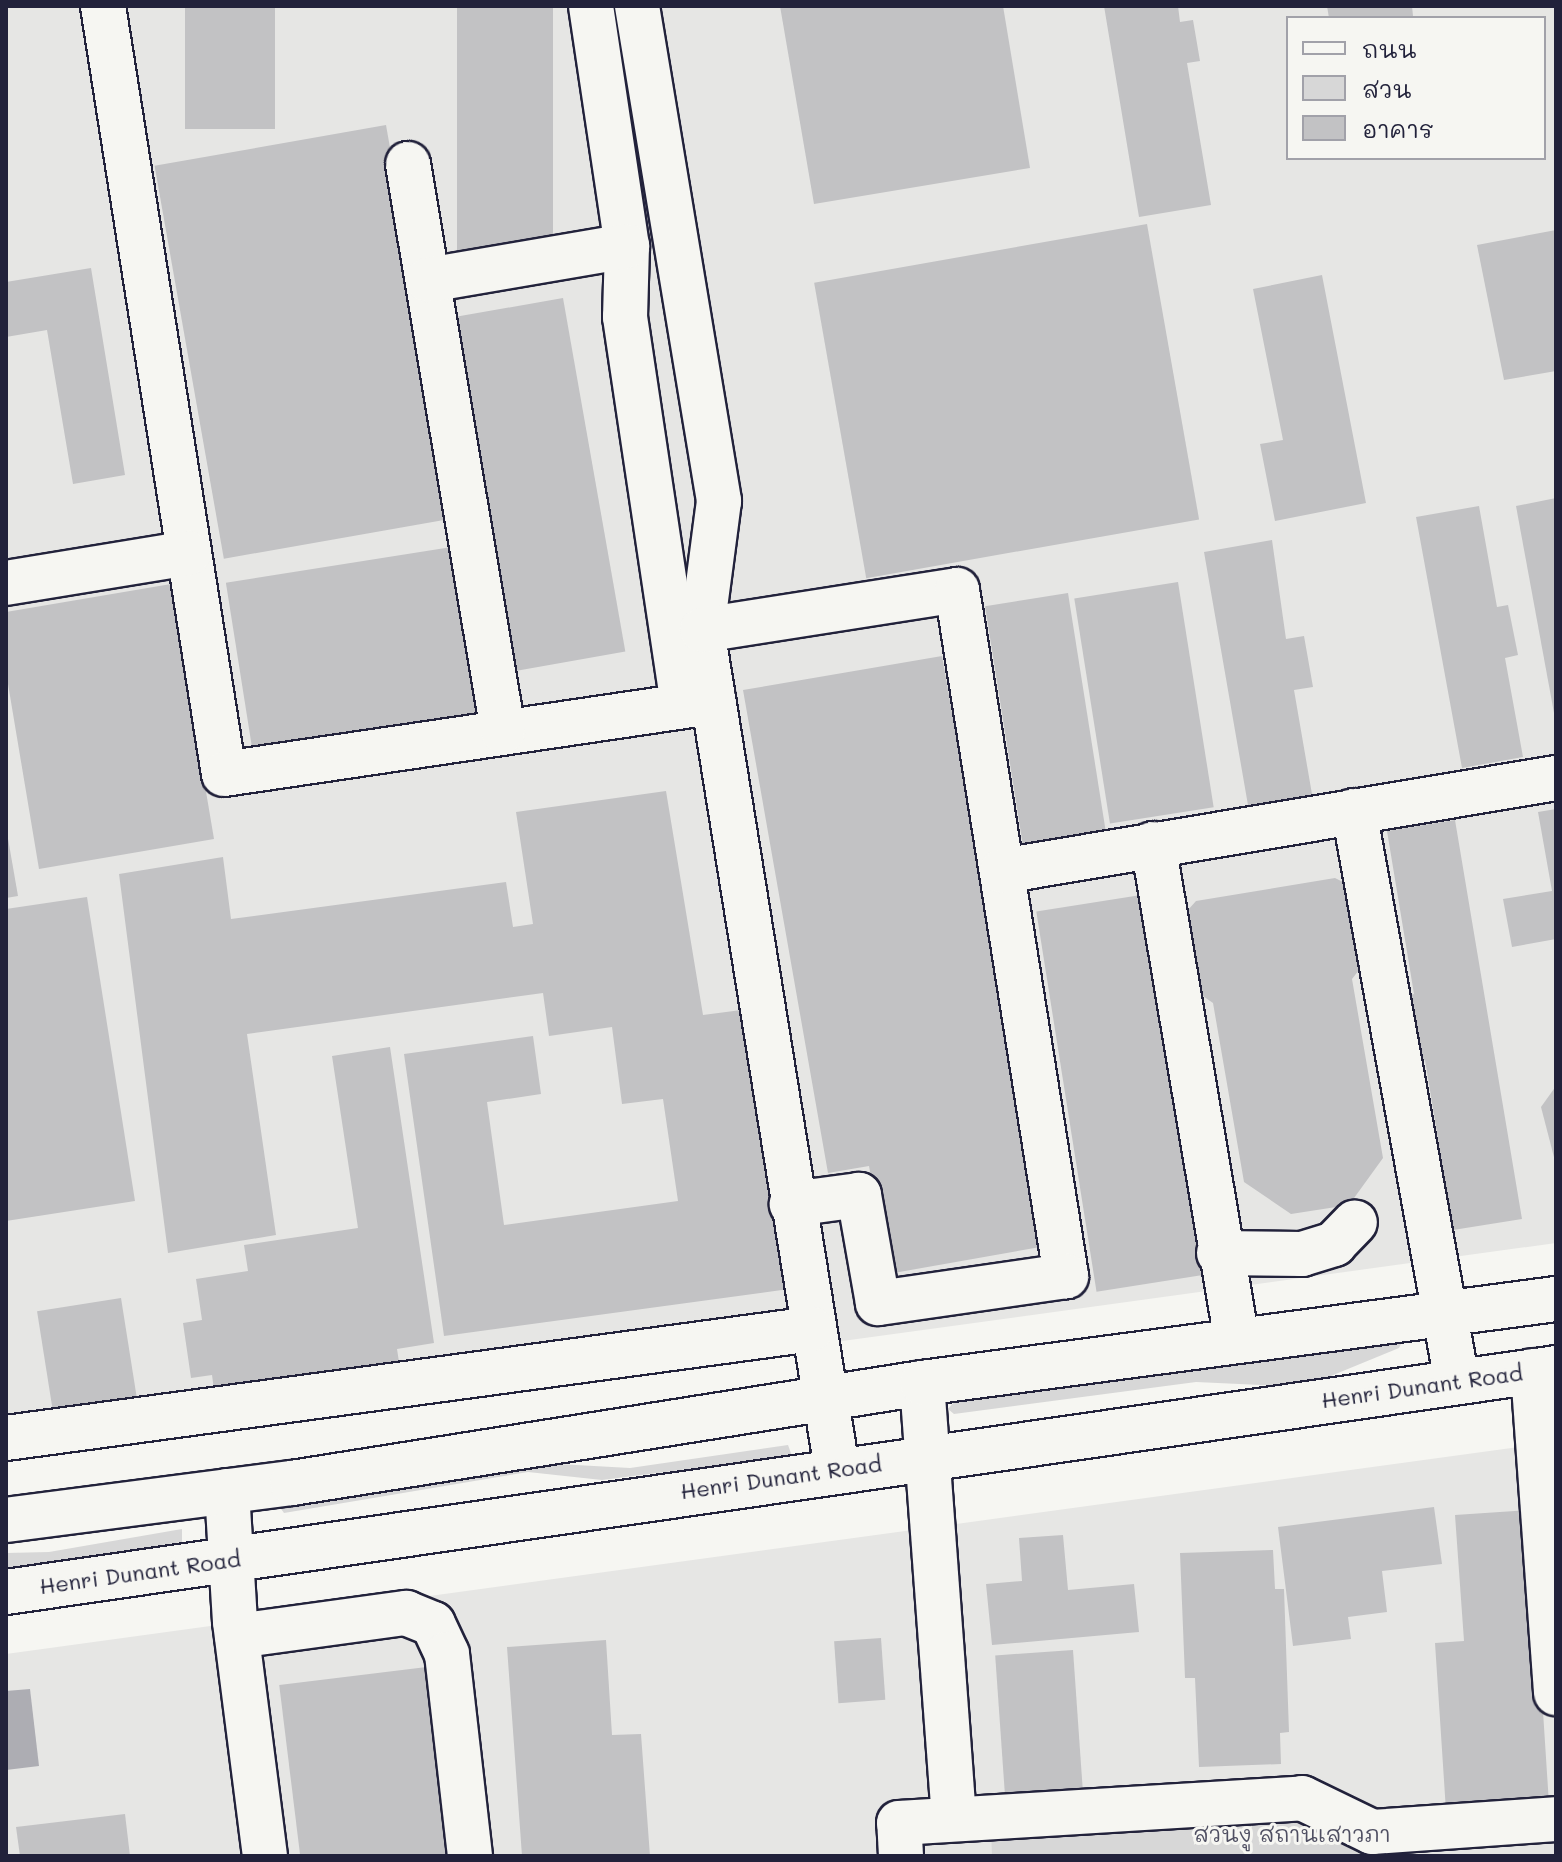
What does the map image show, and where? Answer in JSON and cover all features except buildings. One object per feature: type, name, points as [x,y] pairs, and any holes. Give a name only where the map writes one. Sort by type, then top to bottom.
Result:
[{"type":"street","points":[[103,6],[224,774],[698,703]]},
{"type":"street","points":[[591,6],[627,246],[630,341],[660,532],[760,993],[812,1329],[829,1396],[837,1469]]},
{"type":"street","points":[[637,6],[719,501],[702,630],[698,703]]},
{"type":"street","points":[[408,164],[503,731]]},
{"type":"street","points":[[428,280],[627,246]]},
{"type":"street","points":[[630,341],[691,331]]},
{"type":"street","points":[[660,532],[716,523]]},
{"type":"street","points":[[6,583],[189,553]]},
{"type":"street","points":[[702,630],[957,590],[1066,1276],[878,1303],[859,1195],[792,1204]]},
{"type":"street","points":[[1002,871],[1556,778]]},
{"type":"street","points":[[1354,811],[1448,1313],[1457,1382]]},
{"type":"street","points":[[1153,844],[1219,1253],[1237,1341]]},
{"type":"street","points":[[1219,1253],[1302,1254],[1334,1244],[1355,1222]]},
{"type":"street","points":[[6,1520],[227,1491],[829,1396],[1556,1299]]},
{"type":"street","points":[[6,1438],[812,1329]]},
{"type":"street","points":[[1544,1370],[1556,1693]]},
{"type":"street","name":"Henri Dunant Road","points":[[6,1592],[932,1454],[1544,1370]]},
{"type":"street","points":[[922,1383],[932,1454],[954,1819]]},
{"type":"street","points":[[227,1491],[237,1636],[265,1856]]},
{"type":"street","points":[[237,1636],[406,1613],[433,1624],[447,1654],[470,1856]]},
{"type":"street","points":[[901,1856],[899,1823],[1302,1798],[1372,1832],[1556,1819]]},
{"type":"shaded area","points":[[6,6],[1556,6],[1556,1243],[6,1456]]},
{"type":"shaded area","points":[[1556,1442],[1556,1856],[6,1856],[6,1654]]},
{"type":"shaded area","points":[[30,1689],[39,1766],[6,1770],[6,1691]]},
{"type":"green space","points":[[1403,1340],[1399,1348],[1304,1387],[1196,1382],[954,1414],[948,1409],[953,1403]]},
{"type":"green space","points":[[788,1445],[792,1456],[602,1480],[528,1472],[284,1513],[279,1506],[540,1463],[630,1468]]},
{"type":"green space","points":[[182,1529],[182,1542],[6,1570],[6,1553],[49,1552]]},
{"type":"green space","name":"สวนงู สถานเสาวภา","points":[[1301,1810],[1360,1847],[1360,1856],[992,1856],[991,1829]]}]
